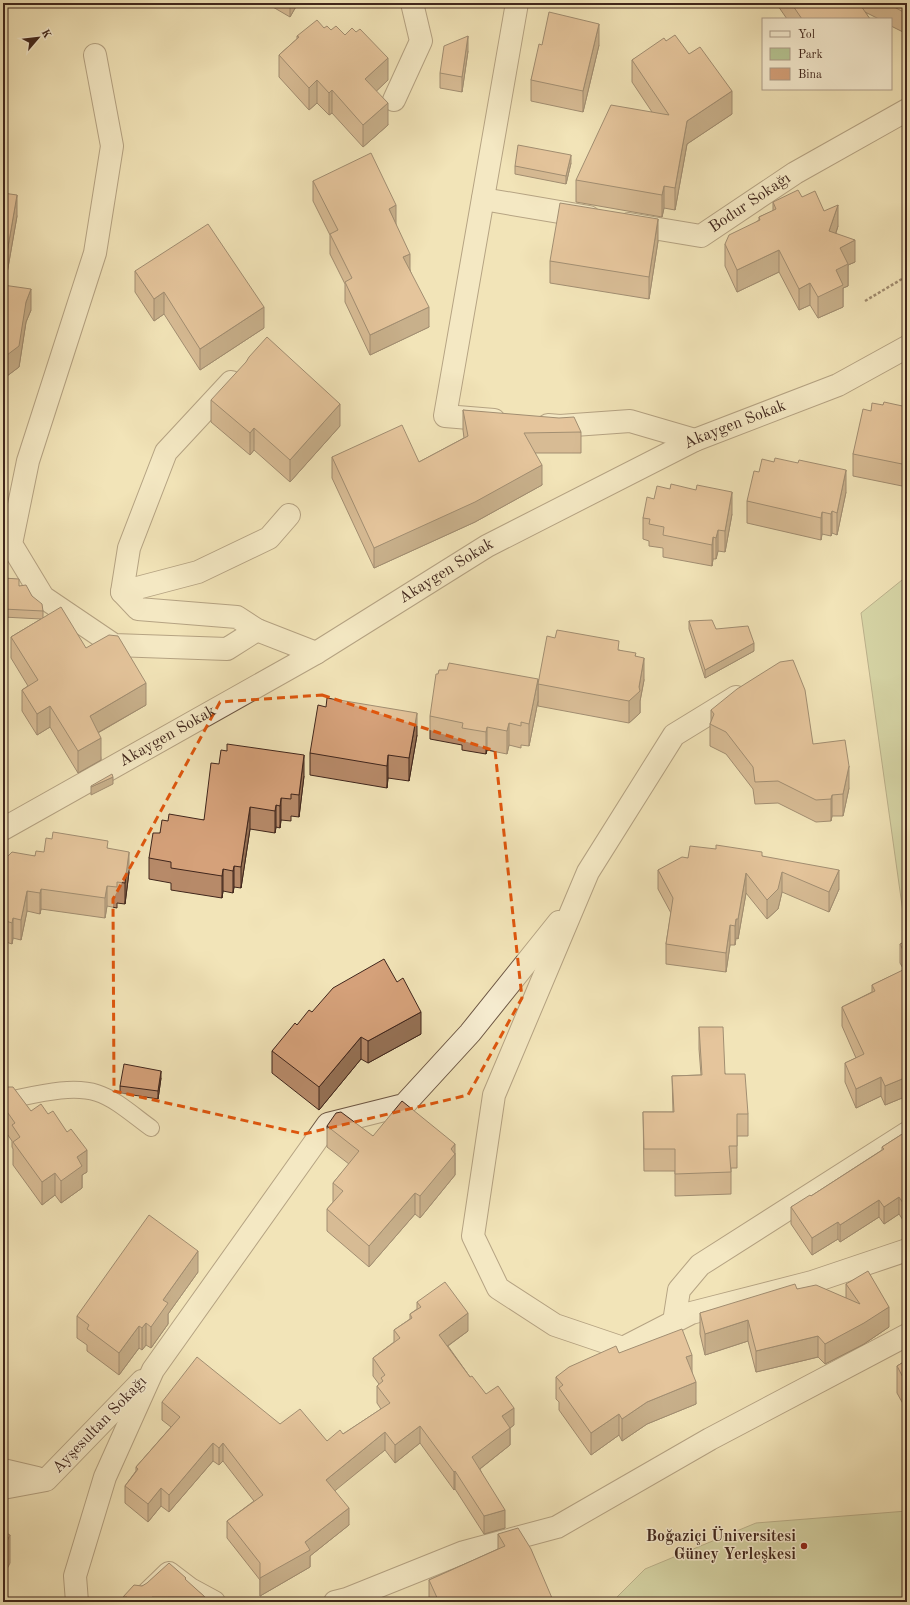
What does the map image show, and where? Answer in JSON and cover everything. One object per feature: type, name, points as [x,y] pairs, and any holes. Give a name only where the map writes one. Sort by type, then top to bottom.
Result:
[{"type":"street","points":[[394,100],[420,41],[412,3]]},
{"type":"street","points":[[517,3],[445,416],[560,426],[630,421],[695,440]]},
{"type":"street","points":[[95,54],[112,146],[95,253],[28,461],[11,544],[43,597],[114,644],[228,649],[257,630]]},
{"type":"street","name":"Bodur Sokağı","points":[[484,199],[700,236],[795,173],[907,110]]},
{"type":"street","name":"Akaygen Sokak","points":[[3,829],[316,653],[487,546],[695,440],[838,385],[907,347]]},
{"type":"street","points":[[122,592],[129,548],[166,452],[237,376]]},
{"type":"street","points":[[122,592],[198,572],[269,538],[289,515]]},
{"type":"street","points":[[122,592],[138,609],[237,617],[257,630],[316,653]]},
{"type":"street","points":[[754,685],[674,736],[588,872],[494,1094],[473,1236],[498,1288],[555,1325],[623,1348],[691,1313],[812,1282],[907,1250]]},
{"type":"street","points":[[77,1602],[75,1576],[105,1477],[153,1370],[328,1124],[404,1105],[470,1034],[576,900]]},
{"type":"street","points":[[674,1322],[679,1290],[700,1266],[907,1134]]},
{"type":"street","points":[[335,1602],[347,1599],[464,1552],[557,1527],[710,1439],[907,1335]]},
{"type":"street","name":"Ayşesultan Sokağı","points":[[3,1488],[46,1480],[153,1370]]},
{"type":"street","name":"Ayşesultan Sokağı","points":[[3,1470],[46,1480]]},
{"type":"street","points":[[139,1602],[169,1573],[190,1589],[214,1602]]},
{"type":"lane","points":[[3,1101],[63,1090],[86,1090],[108,1098],[151,1128]]},
{"type":"path","points":[[865,301],[907,276]]},
{"type":"highlighted area","points":[[322,695],[495,751],[522,998],[468,1095],[304,1134],[114,1091],[113,899],[220,702]]},
{"type":"green space","points":[[907,576],[907,941],[861,613]]},
{"type":"green space","name":"Boğaziçi Üniversitesi Güney Yerleşkesi","points":[[907,1511],[907,1602],[612,1602],[645,1569],[756,1523]]},
{"type":"building","points":[[791,3],[859,3],[869,18],[801,18]]},
{"type":"building","points":[[887,3],[907,3],[907,14]]},
{"type":"building","points":[[549,12],[599,24],[583,91],[531,80],[539,44],[542,45]]},
{"type":"building","points":[[317,20],[324,28],[327,26],[331,30],[336,26],[345,35],[352,28],[356,32],[360,29],[388,58],[365,79],[388,103],[363,125],[332,90],[329,93],[317,80],[309,88],[279,55],[299,37],[297,36]]},
{"type":"building","points":[[675,35],[689,54],[700,47],[732,91],[687,121],[675,188],[664,186],[662,195],[576,180],[611,105],[669,115],[632,60],[664,38],[666,41]]},
{"type":"building","points":[[468,36],[462,77],[440,73],[444,46]]},
{"type":"building","points":[[518,145],[571,155],[566,176],[515,166]]},
{"type":"building","points":[[371,153],[396,205],[389,209],[410,254],[403,257],[429,307],[370,335],[345,282],[352,278],[330,234],[338,230],[313,181]]},
{"type":"building","points":[[798,190],[802,197],[815,191],[824,211],[838,205],[829,231],[855,240],[840,248],[848,264],[836,270],[843,285],[818,297],[810,283],[799,289],[779,250],[737,270],[725,244],[729,235],[760,220],[759,217],[776,209],[773,202]]},
{"type":"building","points":[[3,193],[17,195],[3,276]]},
{"type":"building","points":[[560,203],[658,219],[649,277],[550,261]]},
{"type":"building","points":[[208,224],[264,307],[200,349],[164,292],[154,299],[135,271]]},
{"type":"building","points":[[3,285],[31,289],[26,302],[19,346],[7,355],[3,354]]},
{"type":"building","points":[[267,337],[340,404],[290,460],[254,428],[250,433],[211,400]]},
{"type":"building","points":[[884,402],[907,407],[907,465],[853,454],[863,409],[871,411],[872,403],[883,405]]},
{"type":"building","points":[[463,410],[559,418],[574,417],[581,432],[524,433],[542,465],[475,502],[374,548],[332,457],[402,425],[419,462],[468,436]]},
{"type":"building","points":[[775,458],[798,463],[799,460],[846,470],[837,513],[832,511],[831,514],[822,512],[821,518],[747,501],[754,471],[759,472],[762,459],[774,462]]},
{"type":"building","points":[[671,484],[696,490],[697,485],[732,492],[725,531],[718,530],[716,538],[713,537],[712,545],[663,535],[664,527],[649,524],[650,519],[643,518],[647,497],[654,499],[657,486],[670,489]]},
{"type":"building","points":[[3,578],[19,579],[19,586],[26,585],[32,596],[42,604],[43,611],[3,609]]},
{"type":"building","points":[[61,607],[86,648],[109,635],[118,636],[146,683],[90,716],[101,738],[78,751],[50,706],[37,714],[22,690],[38,680],[11,637]]},
{"type":"building","points":[[712,620],[716,629],[748,626],[754,643],[705,670],[689,621]]},
{"type":"building","points":[[557,630],[619,641],[618,650],[636,653],[635,656],[644,658],[639,687],[640,691],[629,701],[538,684],[547,636],[555,638]]},
{"type":"building","points":[[793,660],[805,690],[813,744],[845,740],[849,766],[843,794],[832,795],[831,799],[816,800],[778,781],[755,782],[753,767],[726,732],[710,724],[714,714],[711,710],[737,689],[780,662]]},
{"type":"building","points":[[449,663],[538,679],[529,724],[521,722],[521,726],[509,723],[507,731],[487,727],[486,732],[462,728],[463,723],[430,716],[436,674],[438,674],[439,670],[447,670]]},
{"type":"building","points":[[327,698],[417,713],[409,758],[388,755],[387,766],[310,753],[318,705],[326,707]]},
{"type":"building","points":[[227,744],[304,755],[299,795],[291,794],[291,799],[281,798],[280,806],[276,805],[275,811],[250,807],[241,867],[234,866],[233,871],[223,869],[222,876],[171,868],[171,862],[149,858],[153,833],[160,833],[162,820],[168,821],[169,814],[204,820],[211,763],[219,764],[221,750],[227,751]]},
{"type":"building","points":[[112,774],[113,777],[91,787],[91,786]]},
{"type":"building","points":[[53,832],[108,841],[107,848],[129,852],[125,883],[117,882],[117,887],[107,886],[105,898],[41,889],[40,893],[27,891],[21,920],[13,918],[12,923],[3,920],[3,861],[12,852],[35,856],[36,851],[44,852],[46,838],[52,839]]},
{"type":"building","points":[[716,845],[762,852],[762,856],[839,870],[829,892],[782,872],[778,889],[767,900],[746,873],[738,919],[736,919],[735,926],[730,925],[726,953],[666,944],[673,898],[658,870],[682,857],[688,858],[690,846],[716,849]]},
{"type":"building","points":[[907,941],[907,958],[900,944]]},
{"type":"building","points":[[384,959],[397,982],[403,978],[421,1012],[368,1041],[361,1037],[319,1087],[272,1051],[295,1023],[297,1025],[309,1010],[312,1012],[333,988]]},
{"type":"building","points":[[907,968],[907,1077],[885,1086],[881,1077],[856,1089],[845,1063],[864,1054],[842,1007],[875,991],[872,985]]},
{"type":"building","points":[[699,1027],[723,1027],[725,1074],[745,1074],[748,1114],[737,1114],[737,1146],[729,1146],[731,1172],[675,1174],[675,1149],[644,1149],[643,1112],[674,1112],[672,1076],[702,1075]]},
{"type":"building","points":[[124,1064],[161,1071],[158,1091],[120,1086]]},
{"type":"building","points":[[3,1087],[13,1087],[31,1111],[41,1104],[48,1114],[53,1111],[67,1132],[71,1129],[87,1150],[77,1157],[82,1166],[61,1181],[55,1173],[42,1182],[13,1142],[20,1137],[12,1125],[15,1123],[3,1106]]},
{"type":"building","points":[[402,1101],[455,1144],[451,1149],[455,1154],[420,1196],[415,1193],[369,1246],[327,1209],[343,1191],[333,1183],[359,1151],[327,1126],[336,1113],[341,1112],[373,1136]]},
{"type":"building","points":[[907,1131],[907,1201],[903,1203],[899,1197],[884,1207],[879,1200],[840,1225],[838,1222],[812,1238],[791,1207],[810,1195],[811,1196],[884,1149],[882,1147]]},
{"type":"building","points":[[149,1215],[198,1251],[163,1300],[168,1303],[151,1327],[146,1323],[142,1328],[139,1326],[119,1353],[87,1329],[89,1325],[77,1316]]},
{"type":"building","points":[[868,1271],[889,1307],[864,1323],[825,1344],[818,1336],[756,1351],[748,1320],[705,1334],[700,1313],[795,1284],[797,1289],[816,1285],[860,1304],[846,1284]]},
{"type":"building","points":[[445,1282],[468,1313],[439,1335],[470,1377],[472,1376],[486,1394],[498,1386],[514,1408],[502,1416],[510,1428],[472,1457],[505,1510],[484,1516],[455,1471],[454,1472],[420,1426],[395,1445],[385,1432],[326,1480],[349,1508],[305,1542],[310,1550],[260,1578],[260,1563],[227,1521],[263,1495],[223,1443],[219,1448],[213,1443],[169,1495],[161,1488],[148,1504],[125,1486],[138,1469],[136,1467],[180,1417],[162,1402],[197,1357],[280,1424],[300,1409],[327,1441],[340,1430],[343,1434],[390,1403],[377,1386],[383,1381],[381,1378],[385,1375],[373,1358],[400,1338],[394,1330],[412,1318],[410,1314],[421,1307],[417,1302]]},
{"type":"building","points":[[682,1329],[692,1355],[686,1357],[696,1382],[647,1402],[622,1419],[619,1414],[591,1433],[559,1388],[563,1385],[556,1377],[569,1367],[616,1346],[619,1353]]},
{"type":"building","points":[[907,1360],[907,1385],[897,1366]]},
{"type":"building","points":[[518,1528],[531,1549],[552,1598],[543,1602],[439,1602],[429,1580],[505,1546],[498,1534]]},
{"type":"building","points":[[3,1531],[10,1535],[3,1549]]},
{"type":"building","points":[[169,1563],[205,1597],[152,1597],[152,1602],[122,1602],[127,1597],[123,1597],[134,1585],[142,1586],[147,1583]]},
{"type":"place","name":"Boğaziçi Üniversitesi Güney Yerleşkesi","points":[[804,1546]]}]
